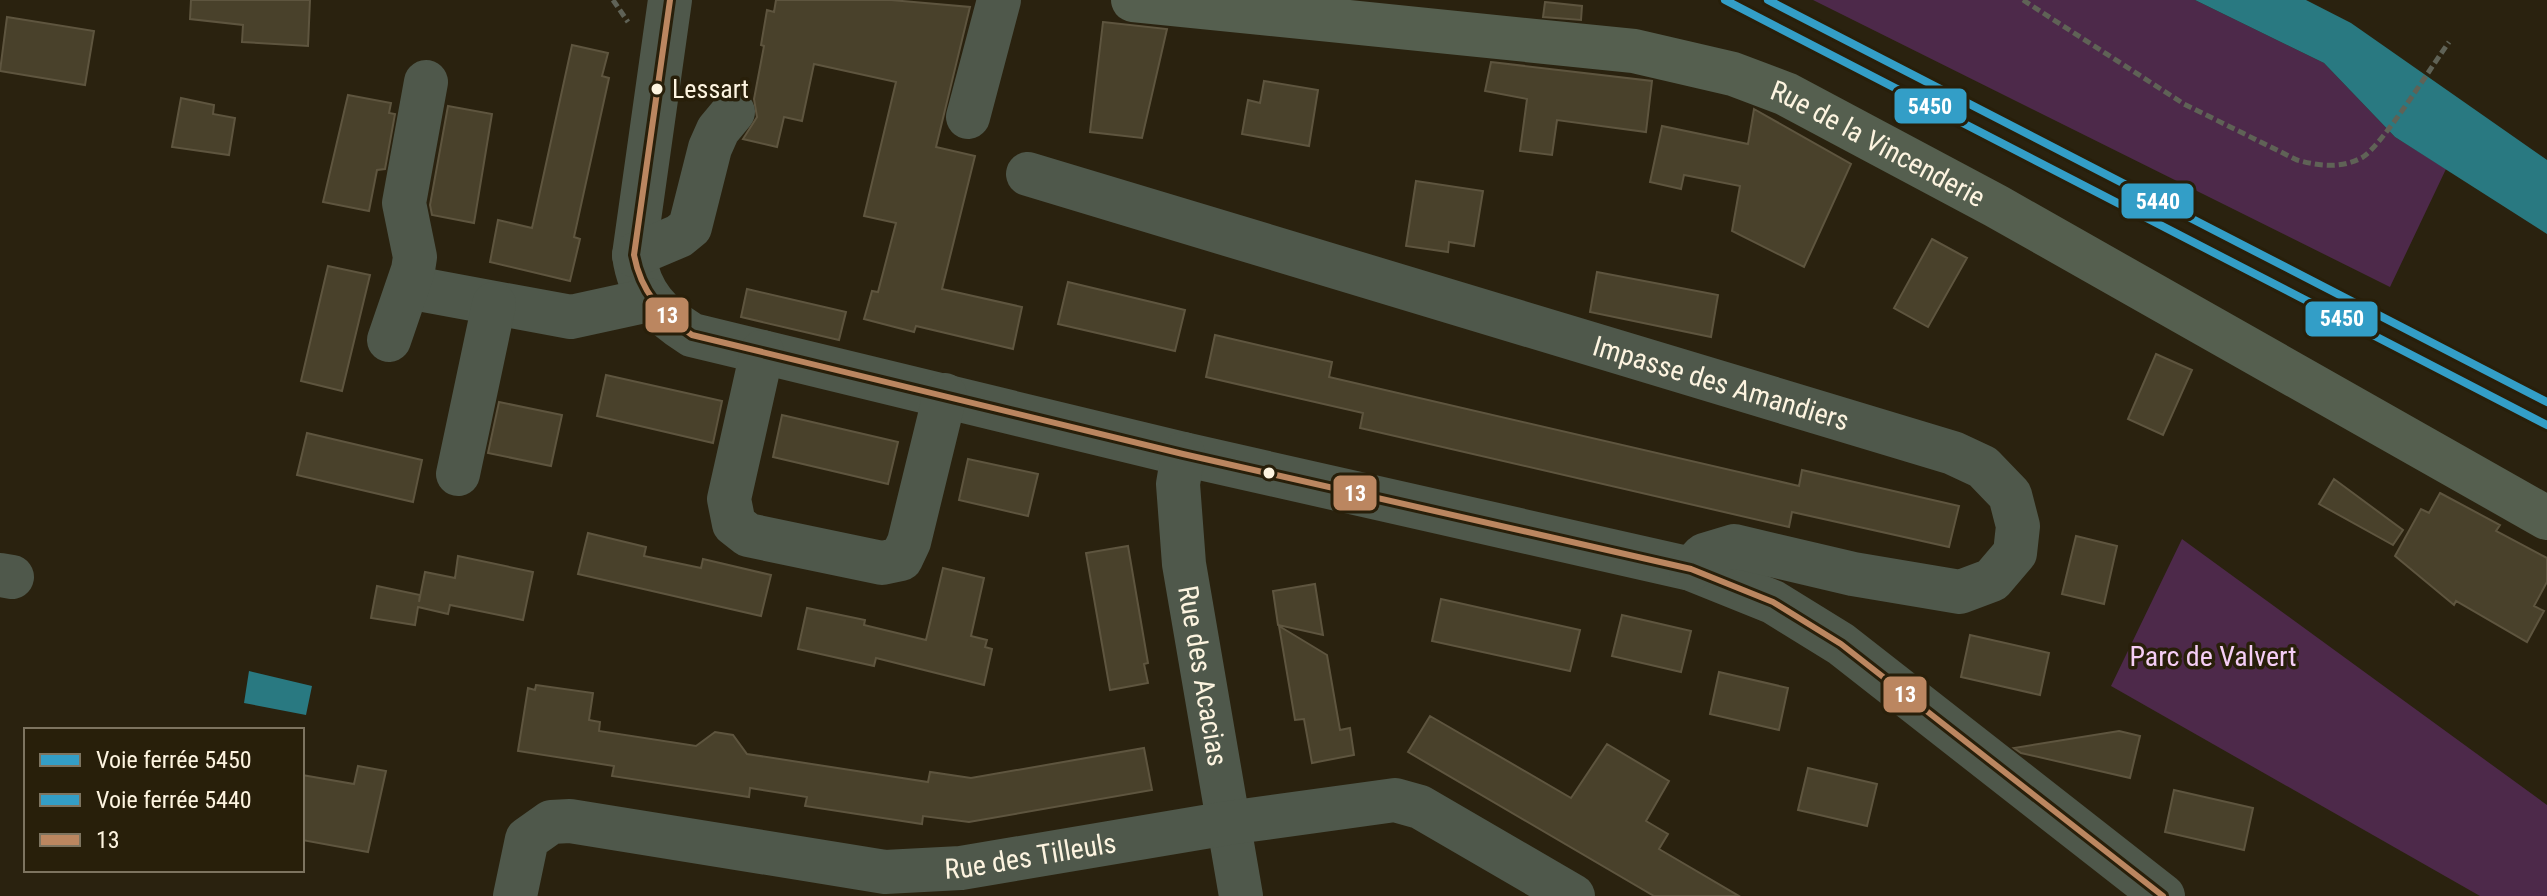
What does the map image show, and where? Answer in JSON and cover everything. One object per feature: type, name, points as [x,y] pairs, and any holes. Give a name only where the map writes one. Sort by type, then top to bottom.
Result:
[{"type":"main road","name":"Rue de la Vincenderie","points":[[1133,0],[1634,51],[1733,74],[1786,94],[1996,206],[2547,518]]},
{"type":"street","points":[[670,0],[634,255],[636,273],[649,300],[667,319],[692,335],[1183,454],[1691,569],[1773,602],[1841,644],[2163,896]]},
{"type":"street","points":[[968,117],[999,0]]},
{"type":"street","points":[[389,340],[415,257],[404,203],[426,82]]},
{"type":"street","points":[[634,255],[679,236],[690,227],[710,148],[718,130],[733,112]]},
{"type":"street","name":"Impasse des Amandiers","points":[[1028,174],[1953,453],[1983,467],[2010,495],[2018,526],[2015,553],[1992,580],[1960,592],[1853,574],[1734,546],[1704,555],[1691,569]]},
{"type":"street","points":[[408,287],[571,317],[649,300]]},
{"type":"street","points":[[458,474],[494,304]]},
{"type":"street","points":[[762,352],[729,499],[734,524],[748,535],[882,563],[901,559],[909,542],[945,395]]},
{"type":"street","name":"Rue des Acacias","points":[[1183,454],[1178,484],[1180,536],[1241,896]]},
{"type":"street","name":"Rue des Tilleuls","points":[[515,896],[527,839],[551,822],[570,821],[885,872],[961,868],[1228,823],[1382,801],[1408,802],[1573,896]]},
{"type":"path","points":[[2023,0],[2184,104],[2297,160],[2317,165],[2334,166],[2361,158],[2371,151],[2449,42]]},
{"type":"green space","points":[[1813,0],[2195,0],[2324,63],[2395,137],[2446,169],[2390,287]]},
{"type":"green space","name":"Parc de Valvert","points":[[2182,539],[2547,805],[2547,896],[2480,896],[2111,686]]},
{"type":"water","points":[[2195,0],[2306,0],[2351,23],[2547,160],[2547,234],[2395,137],[2324,63]]},
{"type":"water","points":[[249,671],[312,686],[306,715],[244,703]]},
{"type":"building","points":[[191,0],[310,0],[308,46],[242,42],[243,25],[190,19]]},
{"type":"building","points":[[776,0],[891,0],[970,7],[936,147],[975,156],[942,289],[1022,307],[1013,349],[916,326],[914,332],[864,319],[872,291],[878,292],[896,223],[864,216],[896,82],[814,64],[802,121],[784,117],[777,147],[743,139],[757,117],[754,99],[764,46],[761,45],[767,10],[774,12]]},
{"type":"building","points":[[1545,2],[1582,6],[1581,20],[1543,17]]},
{"type":"building","points":[[7,17],[94,31],[85,85],[0,71]]},
{"type":"building","points":[[1103,22],[1167,29],[1142,138],[1090,132]]},
{"type":"building","points":[[572,45],[608,53],[602,76],[609,78],[574,237],[580,239],[570,281],[490,262],[498,220],[532,228]]},
{"type":"building","points":[[1491,62],[1652,81],[1646,132],[1557,120],[1552,155],[1520,151],[1527,99],[1485,91]]},
{"type":"building","points":[[1264,81],[1318,90],[1309,146],[1242,134],[1248,100],[1260,103]]},
{"type":"building","points":[[348,95],[391,103],[389,113],[395,114],[385,169],[377,170],[369,211],[323,202]]},
{"type":"building","points":[[181,98],[214,105],[213,114],[235,118],[229,155],[172,147]]},
{"type":"building","points":[[448,106],[492,114],[474,223],[432,215],[430,205]]},
{"type":"building","points":[[1754,109],[1851,164],[1804,267],[1732,231],[1740,186],[1684,175],[1681,189],[1650,182],[1662,126],[1748,144]]},
{"type":"building","points":[[1416,181],[1483,191],[1474,246],[1449,242],[1448,252],[1406,246]]},
{"type":"building","points":[[1932,239],[1967,258],[1928,327],[1894,308]]},
{"type":"building","points":[[328,266],[370,275],[342,391],[301,381]]},
{"type":"building","points":[[1597,272],[1718,295],[1711,337],[1590,312]]},
{"type":"building","points":[[1068,282],[1185,310],[1175,351],[1058,324]]},
{"type":"building","points":[[747,289],[846,312],[839,340],[741,317]]},
{"type":"building","points":[[1215,335],[1332,362],[1329,377],[1799,486],[1802,470],[1959,506],[1949,547],[1792,512],[1789,527],[1360,428],[1363,413],[1206,377]]},
{"type":"building","points":[[2156,354],[2192,370],[2163,435],[2128,419]]},
{"type":"building","points":[[606,375],[722,401],[713,443],[597,416]]},
{"type":"building","points":[[499,402],[562,415],[551,466],[488,453]]},
{"type":"building","points":[[782,415],[898,442],[888,484],[773,457]]},
{"type":"building","points":[[307,433],[422,460],[413,502],[297,475]]},
{"type":"building","points":[[968,459],[1038,474],[1028,516],[959,500]]},
{"type":"building","points":[[2334,479],[2403,530],[2393,545],[2319,504]]},
{"type":"building","points":[[2440,493],[2500,525],[2496,531],[2547,558],[2547,582],[2534,606],[2544,611],[2527,642],[2456,601],[2454,605],[2395,556],[2421,509],[2429,513]]},
{"type":"building","points":[[588,533],[646,547],[644,556],[701,568],[703,559],[771,575],[761,616],[578,574]]},
{"type":"building","points":[[2076,536],[2117,546],[2104,604],[2062,594]]},
{"type":"building","points":[[1128,546],[1148,663],[1144,664],[1148,683],[1110,690],[1086,553]]},
{"type":"building","points":[[458,556],[533,572],[523,620],[450,605],[448,614],[418,607],[415,625],[371,618],[377,586],[420,595],[419,602],[425,572],[455,578]]},
{"type":"building","points":[[943,568],[984,578],[971,636],[987,640],[985,647],[992,649],[984,685],[876,658],[874,666],[798,649],[807,608],[865,620],[864,625],[926,640]]},
{"type":"building","points":[[1315,584],[1323,635],[1278,625],[1273,591]]},
{"type":"building","points":[[1441,599],[1580,630],[1570,671],[1432,641]]},
{"type":"building","points":[[1622,615],[1691,631],[1681,672],[1612,656]]},
{"type":"building","points":[[1279,626],[1327,655],[1340,730],[1350,728],[1354,755],[1312,763],[1304,719],[1295,720]]},
{"type":"building","points":[[1970,635],[2049,653],[2040,695],[1961,677]]},
{"type":"building","points":[[1719,672],[1788,688],[1779,730],[1710,714]]},
{"type":"building","points":[[536,685],[593,693],[589,720],[600,722],[599,731],[696,746],[715,732],[733,735],[747,754],[928,782],[930,772],[971,778],[1144,748],[1152,790],[969,822],[923,816],[922,824],[805,806],[807,797],[750,788],[749,797],[612,776],[614,766],[518,751],[528,688],[535,690]]},
{"type":"building","points":[[1430,716],[1571,798],[1607,744],[1669,781],[1646,821],[1668,834],[1659,849],[1739,896],[1654,896],[1408,752]]},
{"type":"building","points":[[2119,731],[2140,736],[2130,778],[2021,753],[2014,748]]},
{"type":"building","points":[[358,766],[386,771],[368,852],[304,840],[304,775],[354,784]]},
{"type":"building","points":[[1808,768],[1877,784],[1867,826],[1798,810]]},
{"type":"building","points":[[2174,790],[2253,808],[2244,850],[2165,832]]},
{"type":"rail line","name":"5450","points":[[1725,0],[2547,425]]},
{"type":"rail line","name":"5440","points":[[1768,0],[2547,402]]},
{"type":"transit line","name":"13","points":[[670,0],[634,255],[642,280],[654,301],[692,335],[1183,454],[1691,569],[1773,602],[1841,644],[2163,896]]},
{"type":"place","name":"Lessart","points":[[657,89]]}]
